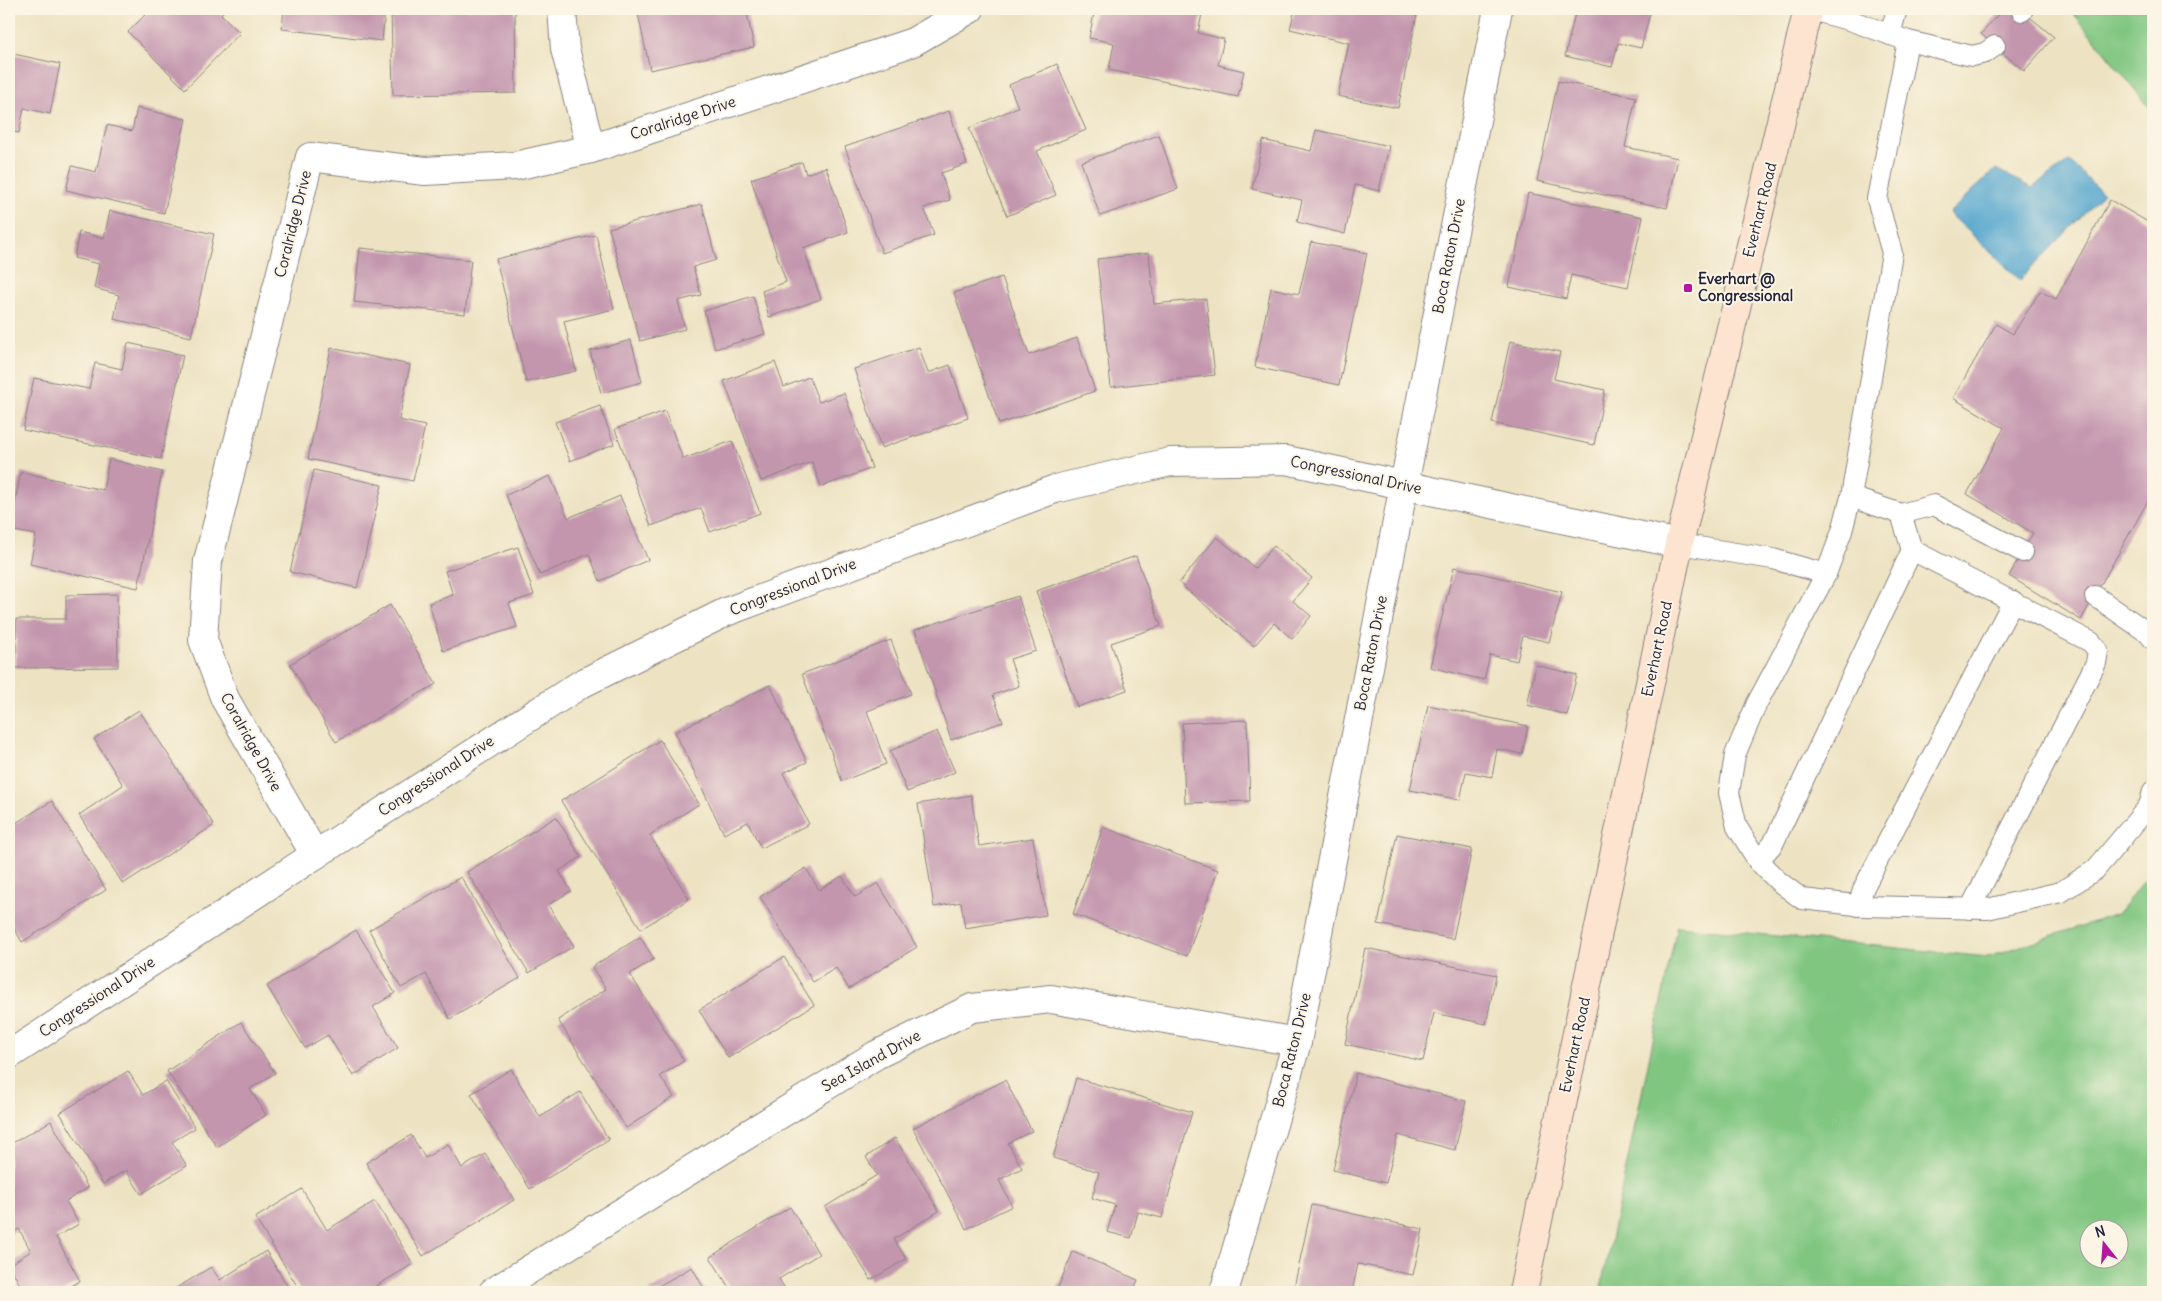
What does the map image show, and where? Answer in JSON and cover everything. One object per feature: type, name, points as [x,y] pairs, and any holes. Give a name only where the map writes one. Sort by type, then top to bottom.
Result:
[{"type":"main road","name":"Everhart Road","points":[[1524,1292],[1679,544],[1808,9]]},
{"type":"street","points":[[562,9],[565,49],[591,149]]},
{"type":"street","name":"Coralridge Drive","points":[[315,855],[225,699],[203,640],[208,561],[310,157],[425,171],[515,166],[591,149],[913,42],[970,9]]},
{"type":"street","name":"Boca Raton Drive","points":[[1224,1292],[1297,1042],[1498,9]]},
{"type":"street","name":"Congressional Drive","points":[[9,1055],[580,684],[726,612],[1055,489],[1170,462],[1286,460],[1679,544]]},
{"type":"street","name":"Sea Island Drive","points":[[493,1292],[876,1055],[972,1008],[1051,999],[1297,1042]]},
{"type":"lane","points":[[1808,9],[1852,21],[1899,38],[1972,56],[1985,53],[1995,46]]},
{"type":"lane","points":[[1897,9],[1899,38],[1877,199],[1892,253],[1851,497],[1842,530],[1826,574],[1757,703],[1735,755],[1729,793],[1737,827],[1758,861],[1778,881],[1802,900],[1858,906],[1987,910],[2060,892],[2095,870],[2149,806],[2153,791]]},
{"type":"lane","points":[[1851,497],[1901,514],[1934,505],[2023,552]]},
{"type":"lane","points":[[1758,861],[1773,844],[1912,550],[1901,514]]},
{"type":"lane","points":[[1679,544],[1773,559],[1826,574]]},
{"type":"lane","points":[[1912,550],[2091,642],[2098,651],[2096,663],[1970,909]]},
{"type":"lane","points":[[2095,596],[2148,633],[2153,639]]},
{"type":"lane","points":[[1858,906],[1864,887],[2013,601]]},
{"type":"green space","points":[[2070,9],[2153,9],[2153,112]]},
{"type":"green space","points":[[2153,870],[2153,1292],[1600,1292],[1677,926],[1988,957],[2117,914]]},
{"type":"water","points":[[2069,161],[2103,194],[2020,280],[1949,213],[1996,169],[2032,188]]},
{"type":"building","points":[[151,9],[226,9],[221,14],[240,33],[185,89],[128,32]]},
{"type":"building","points":[[284,9],[385,9],[382,41],[282,29]]},
{"type":"building","points":[[391,9],[515,9],[516,93],[393,95]]},
{"type":"building","points":[[637,9],[746,9],[754,47],[650,70]]},
{"type":"building","points":[[1095,9],[1203,9],[1198,33],[1224,39],[1218,65],[1244,71],[1238,97],[1109,70],[1114,43],[1089,38]]},
{"type":"building","points":[[1295,9],[1418,9],[1398,108],[1338,96],[1349,43],[1290,29]]},
{"type":"building","points":[[1576,9],[1651,9],[1641,48],[1618,43],[1612,67],[1565,56]]},
{"type":"building","points":[[2003,9],[2020,9],[2054,37],[2024,71],[1981,34]]},
{"type":"building","points":[[9,53],[60,64],[50,114],[24,108],[19,133],[9,131]]},
{"type":"building","points":[[1057,64],[1086,130],[1037,151],[1056,195],[1007,216],[969,128],[1018,107],[1009,85]]},
{"type":"building","points":[[1558,81],[1636,97],[1625,147],[1678,158],[1667,208],[1537,181]]},
{"type":"building","points":[[137,108],[186,119],[164,213],[66,190],[72,166],[96,172],[107,125],[132,131]]},
{"type":"building","points":[[949,111],[967,164],[941,173],[950,200],[924,208],[934,235],[882,253],[845,147]]},
{"type":"building","points":[[1316,130],[1389,146],[1379,191],[1355,185],[1345,234],[1297,222],[1302,200],[1252,189],[1263,140],[1311,151]]},
{"type":"building","points":[[1159,135],[1178,189],[1100,216],[1081,162]]},
{"type":"building","points":[[802,162],[806,174],[826,167],[848,232],[803,248],[821,299],[769,317],[762,291],[786,282],[751,179]]},
{"type":"building","points":[[1528,193],[1643,217],[1628,287],[1571,275],[1566,299],[1509,287]]},
{"type":"building","points":[[2110,200],[2153,225],[2153,502],[2149,499],[2081,620],[2009,576],[2033,533],[1967,494],[2004,428],[1953,398],[1996,324],[2013,334],[2040,291],[2056,299]]},
{"type":"building","points":[[702,204],[716,260],[693,267],[701,295],[678,301],[685,329],[640,341],[609,228]]},
{"type":"building","points":[[110,211],[214,234],[191,337],[114,319],[119,295],[94,288],[99,264],[74,258],[79,232],[104,238]]},
{"type":"building","points":[[596,235],[614,309],[564,321],[576,371],[526,382],[496,259]]},
{"type":"building","points":[[1311,242],[1367,253],[1339,385],[1255,367],[1271,288],[1299,294]]},
{"type":"building","points":[[360,248],[471,260],[465,314],[354,302]]},
{"type":"building","points":[[1149,253],[1154,304],[1206,299],[1215,375],[1111,387],[1097,259]]},
{"type":"building","points":[[1002,277],[1029,355],[1077,338],[1095,391],[999,424],[954,293]]},
{"type":"building","points":[[753,296],[765,334],[715,349],[704,311]]},
{"type":"building","points":[[631,340],[642,382],[601,393],[590,351]]},
{"type":"building","points":[[1510,341],[1560,352],[1554,379],[1605,390],[1594,445],[1492,423]]},
{"type":"building","points":[[128,343],[183,355],[161,459],[23,430],[34,378],[89,389],[95,363],[122,369]]},
{"type":"building","points":[[919,347],[928,373],[950,365],[968,418],[881,448],[854,369]]},
{"type":"building","points":[[331,348],[410,365],[399,420],[425,426],[413,481],[308,459]]},
{"type":"building","points":[[775,362],[784,387],[809,377],[819,402],[844,393],[872,468],[821,487],[812,462],[761,481],[724,381]]},
{"type":"building","points":[[600,406],[614,444],[570,461],[555,422]]},
{"type":"building","points":[[665,411],[683,459],[732,441],[760,513],[710,532],[701,508],[651,526],[615,429]]},
{"type":"building","points":[[109,459],[162,472],[138,588],[30,564],[36,535],[9,530],[21,472],[103,490]]},
{"type":"building","points":[[314,470],[382,485],[357,588],[290,572]]},
{"type":"building","points":[[550,476],[568,518],[620,496],[648,560],[600,581],[589,554],[540,575],[506,495]]},
{"type":"building","points":[[1217,537],[1255,568],[1274,546],[1312,578],[1293,601],[1311,616],[1292,639],[1274,623],[1254,646],[1179,583]]},
{"type":"building","points":[[518,547],[534,595],[509,603],[517,627],[443,651],[429,603],[453,595],[445,571]]},
{"type":"building","points":[[1136,556],[1161,626],[1111,643],[1127,690],[1077,707],[1036,591]]},
{"type":"building","points":[[1454,567],[1562,592],[1549,642],[1523,636],[1517,661],[1490,655],[1484,680],[1430,667]]},
{"type":"building","points":[[117,594],[118,667],[16,668],[16,619],[66,619],[66,595]]},
{"type":"building","points":[[1018,596],[1036,651],[1010,659],[1019,686],[993,695],[1003,722],[951,740],[915,630]]},
{"type":"building","points":[[390,605],[436,684],[336,742],[290,664]]},
{"type":"building","points":[[891,640],[911,694],[867,711],[886,764],[842,781],[802,674]]},
{"type":"building","points":[[1536,665],[1577,675],[1567,715],[1527,705]]},
{"type":"building","points":[[770,685],[807,762],[783,773],[809,824],[761,848],[748,822],[724,834],[675,732]]},
{"type":"building","points":[[1428,705],[1528,726],[1522,754],[1497,749],[1492,777],[1466,772],[1460,800],[1410,790]]},
{"type":"building","points":[[139,710],[214,825],[123,884],[79,815],[123,785],[94,739]]},
{"type":"building","points":[[1247,720],[1250,801],[1185,803],[1182,723]]},
{"type":"building","points":[[937,731],[955,772],[907,792],[890,751]]},
{"type":"building","points":[[660,740],[699,804],[650,835],[689,899],[641,929],[561,801]]},
{"type":"building","points":[[971,795],[979,846],[1033,838],[1046,915],[965,928],[961,902],[934,907],[918,804]]},
{"type":"building","points":[[52,801],[106,890],[22,942],[9,919],[9,827]]},
{"type":"building","points":[[556,817],[581,857],[559,871],[571,891],[548,905],[574,946],[529,973],[467,872]]},
{"type":"building","points":[[1103,827],[1218,870],[1187,956],[1073,914]]},
{"type":"building","points":[[1397,834],[1472,849],[1453,939],[1378,924]]},
{"type":"building","points":[[806,868],[819,890],[842,876],[855,897],[878,883],[917,947],[849,989],[836,968],[813,982],[760,897]]},
{"type":"building","points":[[461,877],[520,978],[450,1019],[426,974],[401,988],[369,930]]},
{"type":"building","points":[[356,930],[395,993],[373,1007],[398,1048],[353,1076],[328,1035],[305,1048],[267,986]]},
{"type":"building","points":[[640,937],[654,959],[630,974],[684,1061],[660,1076],[674,1097],[626,1128],[558,1020],[606,989],[592,967]]},
{"type":"building","points":[[1365,948],[1496,975],[1486,1024],[1434,1013],[1423,1061],[1345,1044]]},
{"type":"building","points":[[784,957],[814,1005],[728,1058],[699,1010]]},
{"type":"building","points":[[241,1022],[275,1073],[250,1089],[266,1115],[217,1147],[167,1071]]},
{"type":"building","points":[[511,1069],[540,1117],[580,1092],[609,1140],[530,1189],[471,1094]]},
{"type":"building","points":[[128,1071],[143,1095],[166,1081],[195,1128],[172,1142],[187,1166],[141,1194],[126,1170],[103,1184],[60,1113]]},
{"type":"building","points":[[1356,1073],[1466,1101],[1455,1150],[1398,1135],[1386,1183],[1333,1170]]},
{"type":"building","points":[[1076,1078],[1192,1112],[1162,1218],[1138,1212],[1131,1238],[1107,1232],[1115,1205],[1092,1198],[1099,1172],[1053,1158]]},
{"type":"building","points":[[1005,1080],[1032,1131],[1008,1143],[1022,1168],[999,1180],[1012,1206],[966,1229],[913,1128]]},
{"type":"building","points":[[51,1121],[88,1188],[66,1201],[79,1224],[56,1237],[80,1281],[61,1292],[24,1292],[9,1265],[31,1251],[19,1229],[9,1234],[9,1145]]},
{"type":"building","points":[[411,1135],[425,1158],[448,1144],[462,1168],[485,1154],[514,1200],[423,1256],[366,1163]]},
{"type":"building","points":[[895,1138],[939,1211],[894,1239],[906,1259],[871,1280],[825,1207],[877,1175],[866,1157]]},
{"type":"building","points":[[302,1189],[327,1230],[375,1201],[413,1264],[366,1292],[301,1292],[255,1218]]},
{"type":"building","points":[[1312,1205],[1423,1229],[1413,1275],[1358,1264],[1352,1292],[1293,1292]]},
{"type":"building","points":[[790,1207],[819,1254],[779,1279],[787,1292],[732,1292],[710,1257]]},
{"type":"building","points":[[266,1251],[291,1292],[170,1292],[211,1267],[220,1280]]},
{"type":"building","points":[[1073,1252],[1138,1280],[1133,1292],[1056,1292]]},
{"type":"building","points":[[692,1267],[706,1292],[648,1292]]},
{"type":"place","name":"Everhart @ Congressional","points":[[1688,288]]}]
